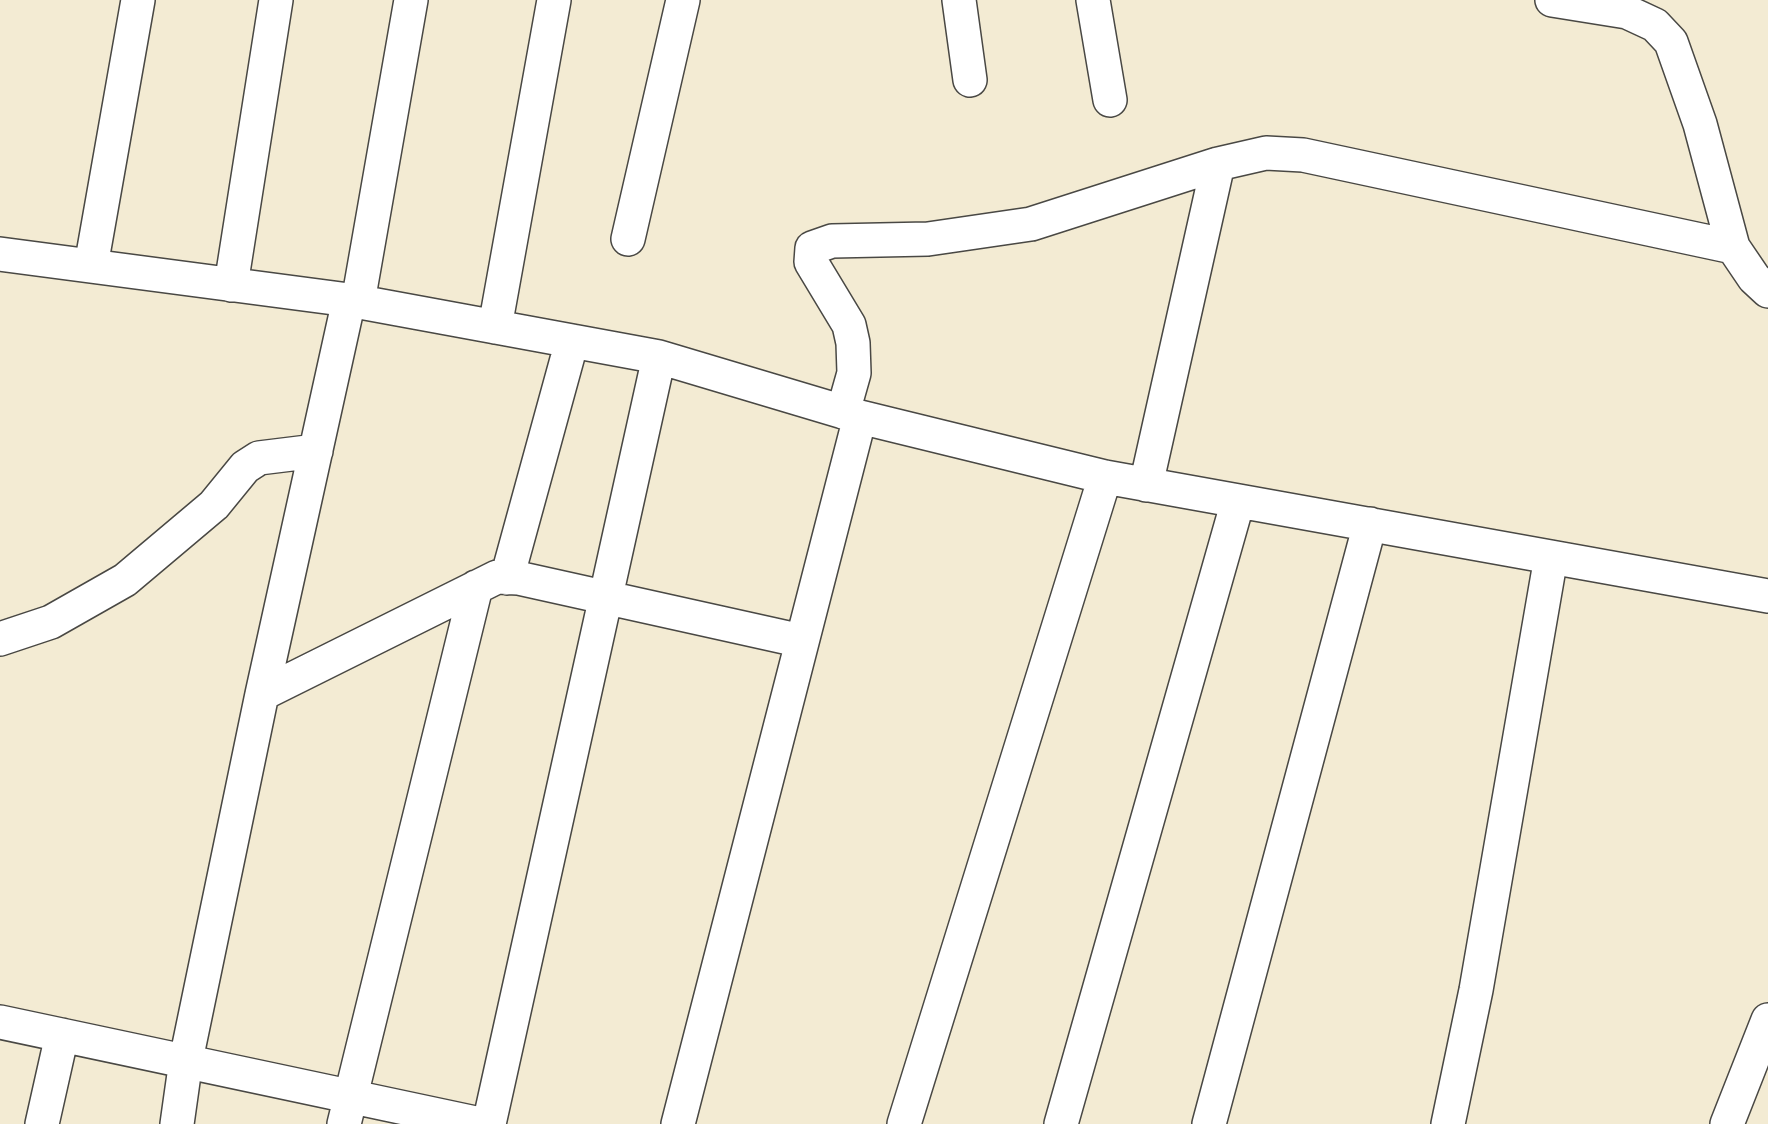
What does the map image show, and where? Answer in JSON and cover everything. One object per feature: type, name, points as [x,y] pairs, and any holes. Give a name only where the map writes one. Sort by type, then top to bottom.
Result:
[{"type":"street","points":[[91,266],[138,0]]},
{"type":"street","points":[[231,285],[276,0]]},
{"type":"street","points":[[177,1124],[186,1060],[262,694],[316,451],[354,301],[411,0]]},
{"type":"street","points":[[495,327],[554,0]]},
{"type":"street","points":[[628,239],[683,0]]},
{"type":"street","points":[[958,0],[970,80]]},
{"type":"street","points":[[1093,0],[1110,100]]},
{"type":"street","points":[[1552,0],[1627,12],[1656,25],[1671,42],[1700,124],[1733,247],[1754,278],[1768,291]]},
{"type":"street","points":[[678,1124],[802,641],[851,414],[854,373],[853,343],[849,325],[811,262],[812,248],[831,242],[928,239],[1031,224],[1218,164],[1266,153],[1303,155],[1733,247]]},
{"type":"street","points":[[1146,485],[1218,164]]},
{"type":"street","points":[[0,254],[354,301],[659,357],[851,414],[1106,477],[1768,597]]},
{"type":"street","points":[[507,578],[572,341]]},
{"type":"street","points":[[489,1124],[659,357]]},
{"type":"street","points":[[0,639],[51,622],[125,580],[214,505],[245,467],[259,458],[316,451]]},
{"type":"street","points":[[904,1124],[1106,477]]},
{"type":"street","points":[[1061,1124],[1238,501]]},
{"type":"street","points":[[1209,1124],[1370,524]]},
{"type":"street","points":[[1448,1124],[1476,990],[1551,557]]},
{"type":"street","points":[[262,694],[497,577],[606,598],[802,641]]},
{"type":"street","points":[[347,1109],[476,587]]},
{"type":"street","points":[[1727,1124],[1768,1020]]},
{"type":"street","points":[[0,1022],[186,1060],[347,1109],[480,1124]]},
{"type":"street","points":[[42,1124],[62,1035]]}]
